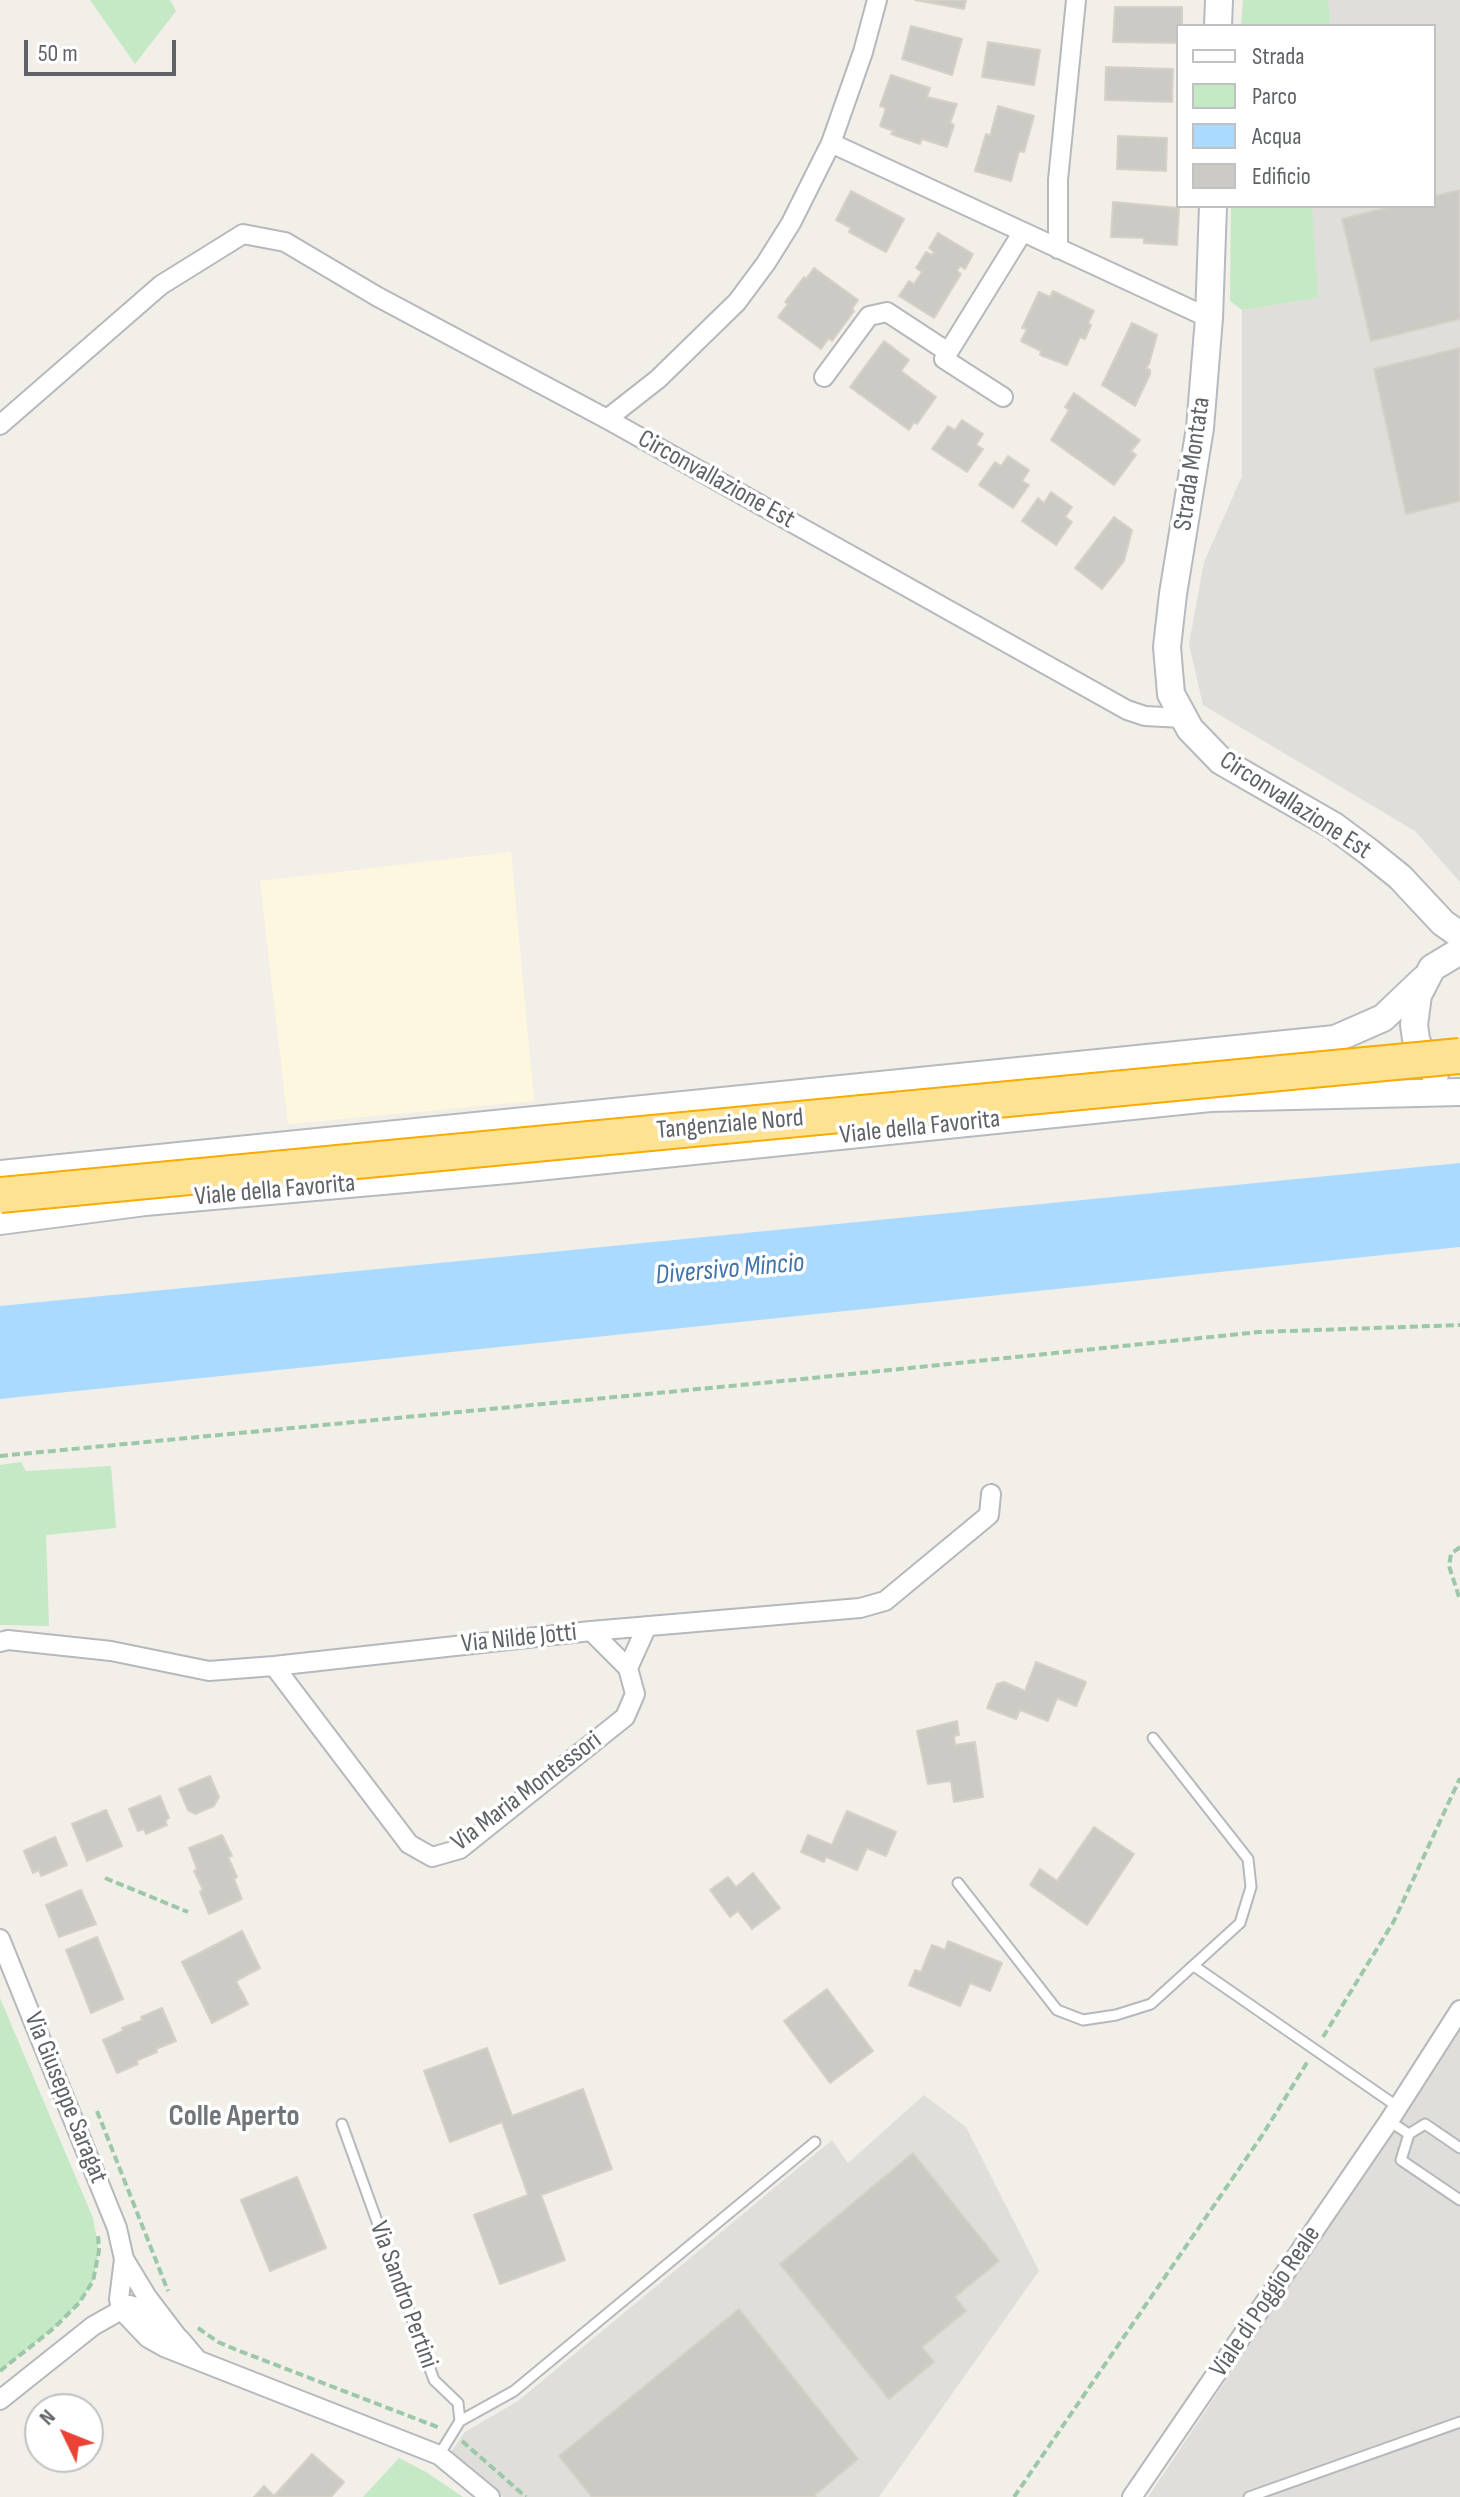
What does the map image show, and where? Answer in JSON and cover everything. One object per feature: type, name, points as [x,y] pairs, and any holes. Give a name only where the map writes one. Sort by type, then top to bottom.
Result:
[{"type":"highway","name":"Tangenziale Nord","points":[[0,1195],[1460,1056]]},
{"type":"main road","points":[[1218,24],[1219,0]]},
{"type":"main road","name":"Strada Montata","points":[[1183,718],[1171,694],[1167,647],[1200,428],[1209,318],[1213,208]]},
{"type":"main road","name":"Circonvallazione Est","points":[[1183,718],[1206,748],[1221,761],[1334,826],[1386,865],[1431,911],[1460,935]]},
{"type":"main road","points":[[1431,911],[1436,946],[1415,1011],[1416,1039],[1438,1078],[1459,1092]]},
{"type":"main road","name":"Viale della Favorita","points":[[0,1174],[1335,1039],[1383,1018],[1428,973],[1460,951]]},
{"type":"main road","name":"Viale della Favorita","points":[[0,1221],[145,1202],[518,1169],[1210,1098],[1459,1092]]},
{"type":"street","points":[[607,419],[658,379],[737,302],[766,263],[791,223],[831,143],[863,52],[877,0]]},
{"type":"street","points":[[1058,249],[1058,180],[1076,0]]},
{"type":"street","points":[[831,143],[1209,318]]},
{"type":"street","points":[[1003,397],[944,359],[1022,233]]},
{"type":"street","name":"Circonvallazione Est","points":[[0,425],[161,285],[243,234],[285,242],[378,297],[607,419],[1127,710],[1145,716],[1183,718]]},
{"type":"street","points":[[824,377],[869,316],[887,312],[948,352]]},
{"type":"street","name":"Via Nilde Jotti","points":[[0,1642],[8,1640],[111,1651],[209,1671],[591,1631],[860,1608],[885,1601],[989,1515],[991,1494]]},
{"type":"street","name":"Via Maria Montessori","points":[[274,1666],[409,1844],[432,1857],[460,1849],[625,1717],[635,1694],[628,1668],[647,1626]]},
{"type":"street","points":[[591,1631],[628,1668]]},
{"type":"street","name":"Via Giuseppe Saragat","points":[[0,1939],[110,2209],[124,2259],[147,2297],[197,2360]]},
{"type":"street","name":"Viale di Poggio Reale","points":[[1132,2497],[1393,2114],[1460,2010]]},
{"type":"street","name":"Via Giuseppe Saragat","points":[[124,2259],[119,2290],[121,2309],[148,2338],[439,2455],[490,2497]]},
{"type":"street","name":"Via Giuseppe Saragat","points":[[121,2309],[132,2304],[154,2329],[180,2339]]},
{"type":"street","points":[[0,2400],[93,2326],[121,2309]]},
{"type":"lane","points":[[958,1883],[1057,2010],[1083,2020],[1116,2015],[1151,2004],[1240,1923],[1251,1887],[1248,1859],[1153,1738]]},
{"type":"lane","points":[[1194,1966],[1315,2050],[1393,2114],[1409,2134]]},
{"type":"lane","name":"Via Sandro Pertini","points":[[342,2124],[434,2380],[458,2403],[460,2421]]},
{"type":"lane","points":[[1460,2148],[1425,2124],[1409,2134],[1401,2160],[1460,2200]]},
{"type":"lane","points":[[439,2455],[460,2421],[514,2391],[815,2142]]},
{"type":"lane","points":[[1249,2497],[1460,2422]]},
{"type":"path","points":[[0,1456],[1259,1332],[1460,1325]]},
{"type":"path","points":[[1460,1547],[1451,1554],[1449,1566],[1460,1600]]},
{"type":"path","points":[[1014,2497],[1246,2160],[1315,2050],[1394,1921],[1460,1778]]},
{"type":"path","points":[[105,1878],[188,1912]]},
{"type":"path","points":[[97,2111],[174,2304]]},
{"type":"path","points":[[0,2371],[54,2328],[79,2303],[93,2281],[99,2251],[96,2215],[132,2202]]},
{"type":"path","points":[[195,2326],[228,2346],[420,2418],[452,2434],[526,2497]]},
{"type":"shaded area","points":[[1328,0],[1460,0],[1460,882],[1415,831],[1203,705],[1189,644],[1204,562],[1242,476],[1242,310],[1317,298],[1312,208],[1436,208],[1436,24],[1331,24]]},
{"type":"shaded area","points":[[511,852],[534,1101],[288,1124],[260,881]]},
{"type":"shaded area","points":[[1460,2030],[1460,2497],[1148,2497]]},
{"type":"shaded area","points":[[924,2095],[966,2127],[1039,2271],[879,2497],[503,2497],[451,2452],[465,2432],[518,2401],[832,2140],[848,2163]]},
{"type":"green space","points":[[90,0],[170,0],[176,11],[135,64]]},
{"type":"green space","points":[[1243,0],[1328,0],[1331,24],[1241,24]]},
{"type":"green space","points":[[1231,208],[1312,208],[1318,298],[1242,310],[1230,301]]},
{"type":"green space","points":[[21,1462],[26,1471],[111,1466],[116,1528],[46,1535],[49,1626],[0,1625],[0,1465]]},
{"type":"green space","points":[[0,1998],[93,2218],[99,2251],[93,2281],[79,2303],[54,2328],[0,2371]]},
{"type":"green space","points":[[399,2458],[426,2472],[463,2497],[363,2497]]},
{"type":"water","name":"Diversivo Mincio","points":[[1460,1163],[1460,1247],[0,1399],[0,1306]]},
{"type":"building","points":[[915,0],[966,0],[964,9]]},
{"type":"building","points":[[1115,7],[1182,7],[1182,24],[1176,24],[1176,43],[1113,42]]},
{"type":"building","points":[[911,26],[962,39],[952,75],[902,59]]},
{"type":"building","points":[[988,42],[1040,50],[1034,85],[982,77]]},
{"type":"building","points":[[1106,67],[1173,69],[1172,102],[1105,100]]},
{"type":"building","points":[[891,75],[930,88],[927,97],[957,104],[950,123],[954,125],[947,147],[922,139],[920,144],[891,134],[894,131],[880,126],[886,108],[880,106]]},
{"type":"building","points":[[998,106],[1034,116],[1024,152],[1019,151],[1011,181],[975,171],[986,134],[990,136]]},
{"type":"building","points":[[1118,136],[1167,138],[1166,171],[1117,169]]},
{"type":"building","points":[[1460,190],[1460,319],[1371,341],[1342,219],[1385,208],[1436,208],[1436,196]]},
{"type":"building","points":[[851,191],[904,219],[886,252],[849,232],[851,228],[836,220]]},
{"type":"building","points":[[1113,202],[1179,208],[1177,245],[1144,243],[1144,238],[1111,237]]},
{"type":"building","points":[[938,233],[973,254],[965,269],[960,266],[957,271],[961,274],[934,318],[899,296],[909,281],[914,284],[922,272],[916,268],[926,252],[932,255],[934,252],[929,248]]},
{"type":"building","points":[[814,268],[858,300],[852,309],[854,311],[832,341],[829,338],[821,349],[778,317],[788,304],[785,302]]},
{"type":"building","points":[[1053,291],[1094,311],[1085,339],[1080,337],[1067,365],[1040,355],[1041,351],[1021,341],[1027,329],[1022,328],[1039,292],[1050,297]]},
{"type":"building","points":[[1132,323],[1157,335],[1146,368],[1150,374],[1135,406],[1102,385]]},
{"type":"building","points":[[884,341],[909,360],[901,371],[936,397],[909,430],[850,387]]},
{"type":"building","points":[[1460,348],[1460,501],[1406,514],[1374,369]]},
{"type":"building","points":[[1074,393],[1140,440],[1131,451],[1136,455],[1114,485],[1051,440],[1069,410],[1065,407]]},
{"type":"building","points":[[962,420],[983,434],[976,445],[983,449],[967,472],[932,449],[948,426],[955,430]]},
{"type":"building","points":[[1008,456],[1029,470],[1022,481],[1029,485],[1013,508],[979,485],[995,462],[1001,466]]},
{"type":"building","points":[[1051,492],[1072,507],[1065,517],[1072,522],[1056,545],[1022,521],[1038,498],[1044,503]]},
{"type":"building","points":[[1114,517],[1132,530],[1124,561],[1102,589],[1075,568]]},
{"type":"building","points":[[1036,1662],[1086,1682],[1076,1706],[1057,1698],[1048,1721],[1020,1710],[1016,1719],[987,1708],[997,1684],[1004,1682],[1025,1691]]},
{"type":"building","points":[[957,1721],[959,1735],[954,1736],[955,1745],[975,1742],[983,1797],[954,1802],[951,1781],[928,1784],[917,1731]]},
{"type":"building","points":[[210,1776],[219,1797],[214,1806],[195,1814],[188,1810],[179,1789]]},
{"type":"building","points":[[160,1796],[169,1818],[165,1821],[167,1825],[146,1834],[144,1829],[138,1831],[129,1809]]},
{"type":"building","points":[[106,1810],[122,1846],[87,1861],[72,1824]]},
{"type":"building","points":[[847,1811],[896,1832],[886,1856],[867,1848],[857,1870],[826,1857],[824,1862],[801,1852],[808,1835],[832,1845]]},
{"type":"building","points":[[1094,1827],[1134,1854],[1087,1925],[1030,1885],[1040,1869],[1057,1881]]},
{"type":"building","points":[[222,1835],[232,1856],[228,1857],[242,1899],[209,1914],[189,1848]]},
{"type":"building","points":[[55,1837],[67,1865],[41,1876],[39,1870],[33,1873],[24,1851]]},
{"type":"building","points":[[753,1873],[780,1908],[752,1929],[738,1911],[730,1917],[710,1890],[728,1877],[736,1887]]},
{"type":"building","points":[[81,1890],[96,1924],[59,1937],[46,1905]]},
{"type":"building","points":[[242,1931],[260,1968],[236,1981],[248,2004],[212,2023],[182,1962]]},
{"type":"building","points":[[97,1937],[123,1999],[91,2013],[66,1950]]},
{"type":"building","points":[[948,1941],[1002,1963],[990,1991],[970,1983],[960,2006],[909,1985],[915,1970],[921,1972],[932,1945],[945,1950]]},
{"type":"building","points":[[827,1989],[873,2051],[830,2083],[784,2021]]},
{"type":"building","points":[[162,2008],[176,2041],[156,2049],[157,2052],[136,2061],[138,2064],[117,2073],[103,2040]]},
{"type":"building","points":[[487,2048],[512,2116],[583,2089],[612,2169],[541,2195],[565,2260],[500,2284],[474,2215],[528,2195],[502,2122],[450,2142],[424,2071]]},
{"type":"building","points":[[913,2153],[999,2261],[955,2297],[966,2311],[922,2347],[934,2362],[889,2399],[780,2264]]},
{"type":"building","points":[[297,2177],[326,2248],[270,2271],[241,2200]]},
{"type":"building","points":[[739,2309],[858,2459],[816,2497],[592,2497],[559,2456]]},
{"type":"building","points":[[312,2454],[344,2482],[331,2497],[254,2497],[264,2486],[274,2496]]},
{"type":"district","name":"Colle Aperto","points":[[234,2117]]}]
